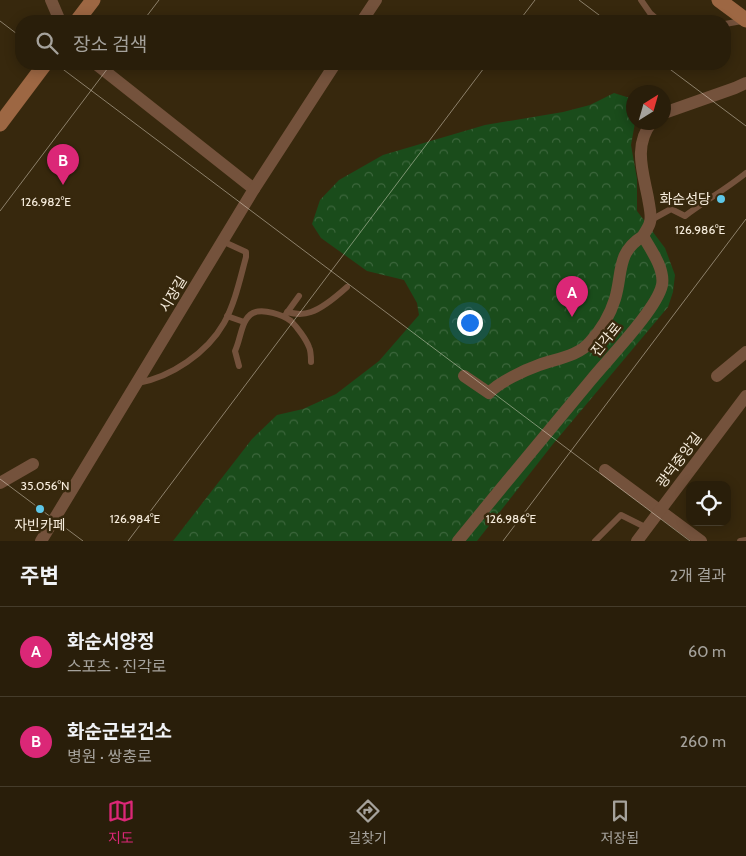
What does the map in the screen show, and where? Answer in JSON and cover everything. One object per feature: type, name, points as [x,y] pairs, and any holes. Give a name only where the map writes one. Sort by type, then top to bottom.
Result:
[{"type":"main road","points":[[82,15],[93,0]]},
{"type":"main road","points":[[719,0],[746,20]]},
{"type":"main road","points":[[0,124],[41,70]]},
{"type":"street","points":[[51,0],[57,15]]},
{"type":"street","points":[[366,15],[376,0]]},
{"type":"street","points":[[104,70],[254,189]]},
{"type":"street","name":"시장길","points":[[41,541],[254,189],[331,70]]},
{"type":"street","points":[[671,111],[735,88],[746,82]]},
{"type":"street","points":[[464,376],[489,393],[494,387],[536,366],[583,349],[596,335],[616,298],[622,259],[632,243],[643,236],[650,221],[650,207],[640,161],[640,151],[647,130]]},
{"type":"street","name":"진각로","points":[[458,541],[652,305],[662,285],[662,277],[654,256],[643,236]]},
{"type":"street","points":[[717,376],[746,352]]},
{"type":"street","name":"광덕중앙길","points":[[636,541],[746,396]]},
{"type":"street","points":[[0,483],[33,464]]},
{"type":"street","points":[[605,470],[701,541]]},
{"type":"lane","points":[[641,0],[652,15]]},
{"type":"lane","points":[[731,23],[746,20]]},
{"type":"lane","points":[[650,221],[671,209],[685,216],[711,196],[725,190],[746,173]]},
{"type":"lane","points":[[136,383],[159,377],[181,366],[216,335],[227,316],[242,272],[246,252],[222,242]]},
{"type":"lane","points":[[239,366],[235,351],[240,342],[244,322],[254,313],[268,312],[285,315],[311,312],[338,295],[346,287]]},
{"type":"lane","points":[[285,315],[299,296]]},
{"type":"lane","points":[[285,315],[308,344],[311,362]]},
{"type":"lane","points":[[227,316],[244,322]]},
{"type":"lane","points":[[595,541],[620,515],[647,528]]},
{"type":"lane","points":[[740,541],[746,540]]},
{"type":"green space","points":[[614,93],[626,97],[626,130],[634,130],[631,145],[637,179],[637,211],[665,248],[675,275],[673,292],[668,307],[553,444],[477,541],[173,541],[252,439],[277,415],[303,409],[336,394],[379,361],[419,315],[417,303],[404,280],[367,271],[321,238],[312,224],[320,200],[339,180],[383,155],[485,125],[563,112],[590,105]]},
{"type":"place","name":"화순군보건소","points":[[63,185]]},
{"type":"place","name":"화순성당","points":[[721,199]]},
{"type":"place","name":"화순서양정","points":[[572,317]]},
{"type":"place","name":"자빈카페","points":[[40,509]]}]
